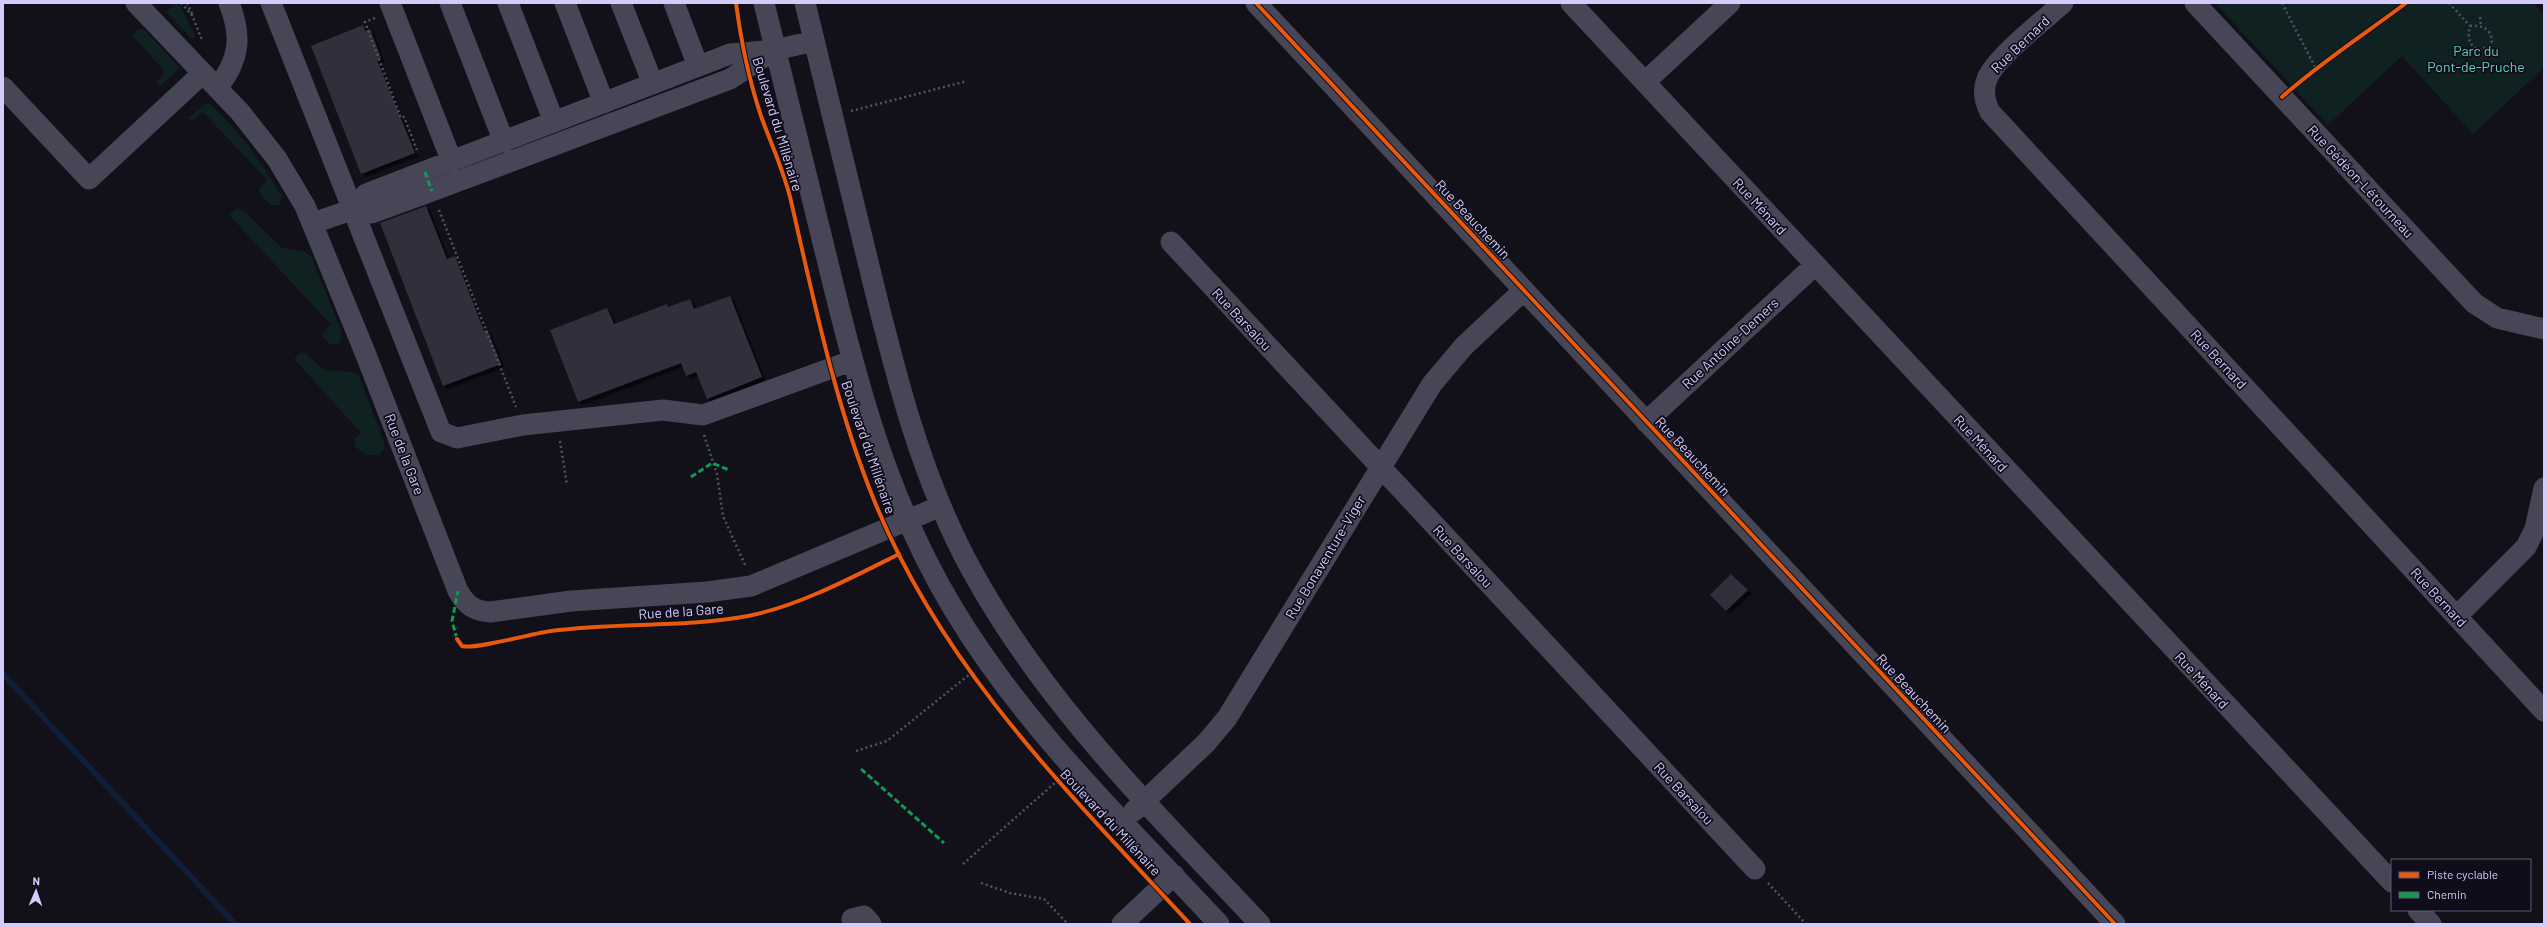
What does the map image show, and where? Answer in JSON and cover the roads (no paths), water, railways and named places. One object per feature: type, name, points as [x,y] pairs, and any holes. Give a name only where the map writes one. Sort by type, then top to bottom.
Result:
[{"type":"street","name":"Rue de la Gare","points":[[136,3],[218,87],[277,159],[313,222],[452,578],[458,591],[470,607],[480,611],[490,612],[571,601],[708,592],[751,586],[776,577],[906,519],[940,506]]},
{"type":"street","points":[[218,87],[229,72],[237,46],[237,27],[229,3]]},
{"type":"street","points":[[271,3],[354,210],[440,432],[456,438],[523,425],[663,410],[703,415],[851,361]]},
{"type":"street","points":[[450,3],[504,142]]},
{"type":"street","points":[[508,3],[554,122]]},
{"type":"street","points":[[565,3],[604,103]]},
{"type":"street","points":[[622,3],[653,84]]},
{"type":"street","points":[[674,3],[698,66]]},
{"type":"street","name":"Boulevard du Millénaire","points":[[764,3],[851,361],[877,445],[906,519],[953,608],[987,661],[1044,734],[1219,924]]},
{"type":"street","points":[[805,3],[902,393],[940,506],[979,583],[1028,661],[1078,728],[1260,924]]},
{"type":"street","name":"Rue Beauchemin","points":[[1256,3],[2115,924]]},
{"type":"street","name":"Rue Ménard","points":[[1571,3],[1814,265],[2391,881]]},
{"type":"street","points":[[1645,82],[1730,3]]},
{"type":"street","name":"Rue Bernard","points":[[2063,3],[1992,70],[1984,87],[1985,100],[1990,112],[2544,711]]},
{"type":"street","name":"Rue Gédéon-Létourneau","points":[[2195,3],[2474,303],[2497,318],[2544,329]]},
{"type":"street","points":[[384,10],[452,162]]},
{"type":"street","points":[[428,182],[452,162],[730,54],[775,50],[814,41]]},
{"type":"street","points":[[313,222],[354,210],[372,213],[428,182],[730,79],[775,50]]},
{"type":"street","points":[[3,87],[89,179],[203,72]]},
{"type":"street","name":"Rue Barsalou","points":[[1172,242],[1755,869]]},
{"type":"street","name":"Rue Antoine-Demers","points":[[1646,422],[1814,265]]},
{"type":"street","name":"Rue Bonaventure-Viger","points":[[1123,821],[1206,743],[1228,718],[1432,384],[1449,362],[1524,290]]},
{"type":"street","points":[[2457,616],[2514,562],[2526,547],[2534,529],[2544,488]]},
{"type":"street","points":[[1122,924],[1174,875]]},
{"type":"street","points":[[2419,911],[2431,924]]},
{"type":"waterway","points":[[3,674],[235,924]]},
{"type":"park label","name":"Parc du Pont-de-Pruche","points":[[2476,58]]}]
